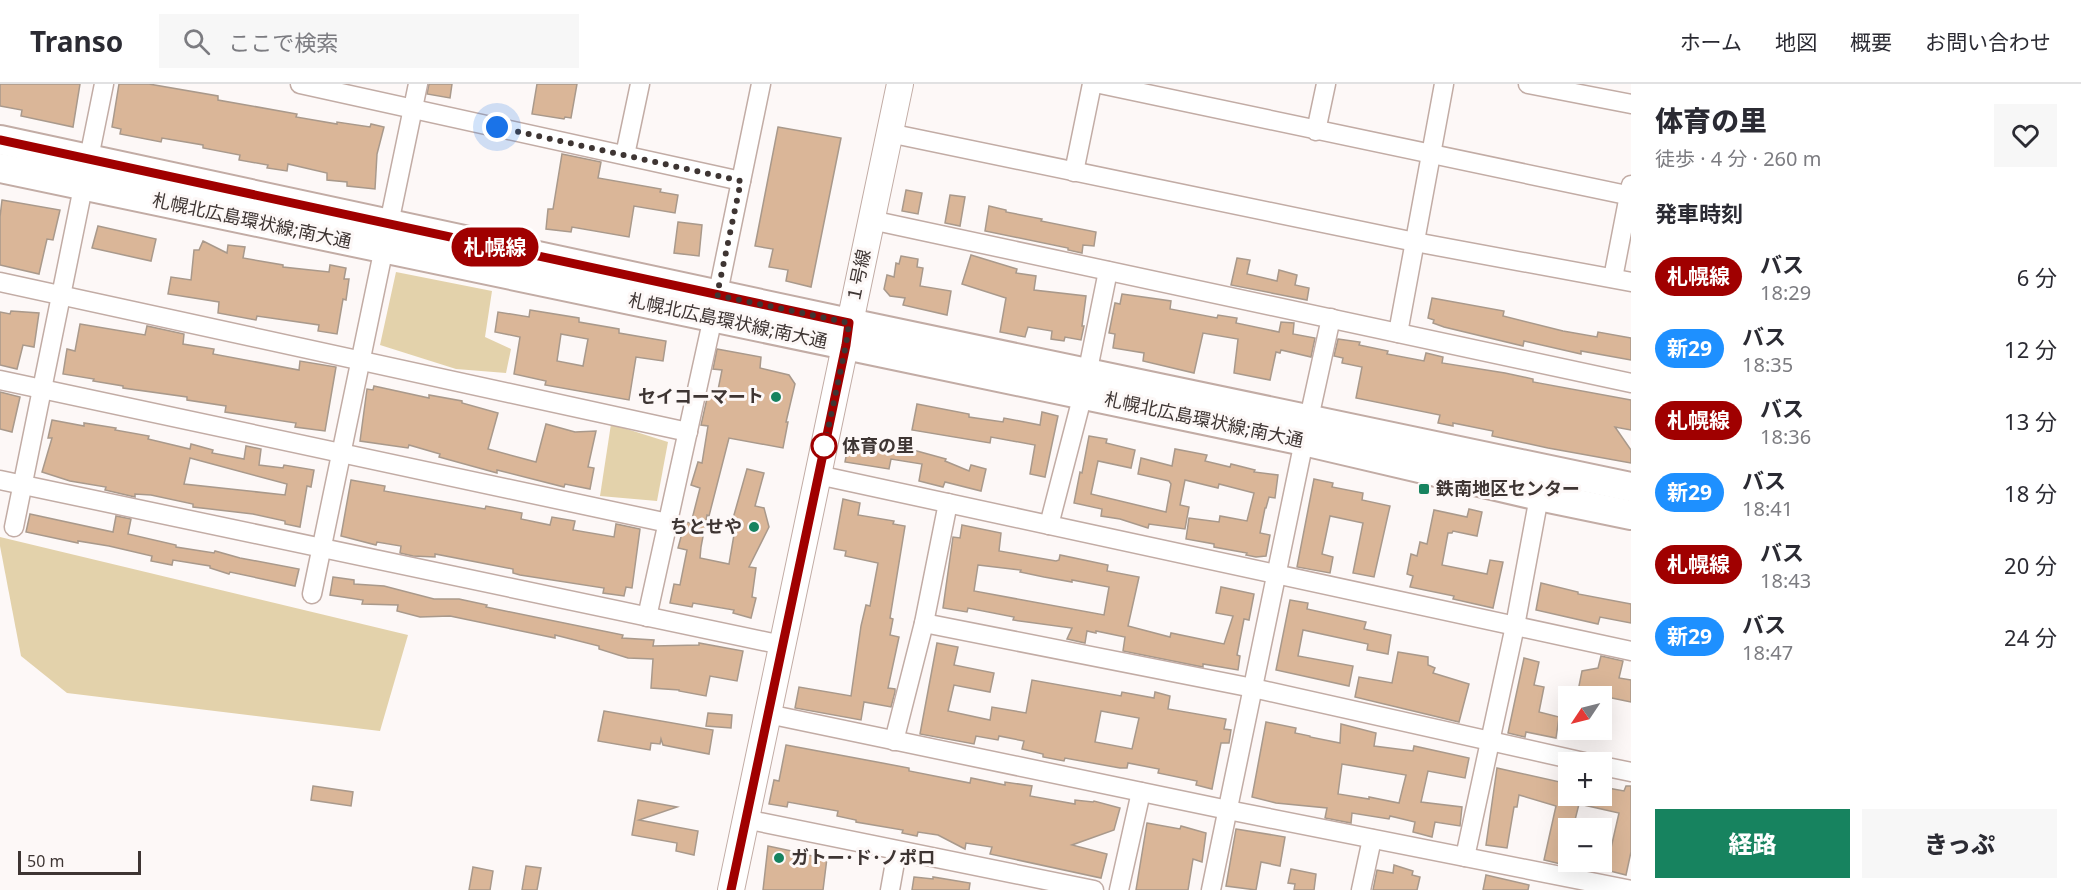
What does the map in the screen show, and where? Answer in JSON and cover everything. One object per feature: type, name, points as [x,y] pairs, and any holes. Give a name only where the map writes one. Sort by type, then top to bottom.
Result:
[{"type":"main road","name":"札幌北広島環状線;南大通","points":[[0,140],[85,172],[1306,430],[1541,483],[1631,515]]},
{"type":"main road","name":"札幌北広島環状線;南大通","points":[[0,168],[85,172]]},
{"type":"main road","name":"札幌北広島環状線;南大通","points":[[1541,483],[1631,487]]},
{"type":"street","points":[[14,528],[104,84]]},
{"type":"street","points":[[300,84],[741,181]]},
{"type":"street","points":[[312,594],[418,84]]},
{"type":"street","points":[[625,155],[640,84]]},
{"type":"street","points":[[647,616],[761,84]]},
{"type":"street","name":"１号線","points":[[731,890],[900,84]]},
{"type":"street","points":[[1074,172],[1092,84]]},
{"type":"street","points":[[1100,84],[1316,131],[1630,193],[1613,278]]},
{"type":"street","points":[[1316,131],[1326,84]]},
{"type":"street","points":[[1398,333],[1444,84]]},
{"type":"street","points":[[1528,84],[1562,87],[1631,104]]},
{"type":"street","points":[[889,133],[1415,242],[1631,282]]},
{"type":"street","points":[[871,220],[1631,383]]},
{"type":"street","points":[[1049,525],[1085,383],[1108,271]]},
{"type":"street","points":[[0,282],[688,432]]},
{"type":"street","points":[[1212,890],[1331,318]]},
{"type":"street","points":[[0,380],[668,523]]},
{"type":"street","points":[[818,475],[1631,651]]},
{"type":"street","points":[[0,480],[782,645]]},
{"type":"street","points":[[1465,857],[1515,626],[1541,483]]},
{"type":"street","points":[[894,741],[924,623],[948,503]]},
{"type":"street","points":[[924,623],[1253,688],[1558,756]]},
{"type":"street","points":[[768,714],[1228,810],[1631,890]]},
{"type":"street","points":[[1612,768],[1631,772]]},
{"type":"street","points":[[1119,890],[1141,792]]},
{"type":"street","points":[[746,819],[1094,890]]},
{"type":"street","points":[[1361,890],[1372,839]]},
{"type":"street","points":[[890,890],[897,851]]},
{"type":"shaded area","points":[[396,272],[492,291],[485,337],[511,349],[506,373],[456,369],[380,345]]},
{"type":"shaded area","points":[[611,424],[668,442],[657,501],[600,496]]},
{"type":"shaded area","points":[[0,537],[408,635],[380,731],[67,693],[21,656]]},
{"type":"building","points":[[0,84],[80,84],[73,127],[21,116],[22,110],[0,106]]},
{"type":"building","points":[[119,84],[149,84],[218,96],[218,100],[297,114],[296,117],[337,124],[337,122],[370,127],[371,124],[384,127],[377,154],[375,189],[347,186],[347,182],[327,180],[327,173],[288,164],[287,171],[267,168],[268,165],[239,160],[240,155],[203,148],[203,145],[162,138],[161,142],[120,134],[121,129],[112,127]]},
{"type":"building","points":[[429,84],[452,84],[450,98],[427,94]]},
{"type":"building","points":[[537,84],[577,84],[571,118],[532,114]]},
{"type":"building","points":[[778,127],[841,138],[811,287],[786,281],[788,270],[769,267],[773,249],[755,246]]},
{"type":"building","points":[[562,154],[601,162],[598,178],[661,189],[660,192],[678,195],[675,213],[634,206],[629,237],[572,227],[571,232],[546,229],[548,209],[553,209]]},
{"type":"building","points":[[906,190],[922,193],[918,214],[902,211]]},
{"type":"building","points":[[950,195],[965,197],[960,226],[945,223]]},
{"type":"building","points":[[2,200],[60,210],[53,240],[47,239],[39,274],[0,265]]},
{"type":"building","points":[[989,206],[1042,219],[1041,221],[1096,232],[1094,246],[1083,245],[1082,253],[985,231]]},
{"type":"building","points":[[678,222],[702,225],[699,256],[674,253]]},
{"type":"building","points":[[98,226],[156,239],[151,261],[92,248]]},
{"type":"building","points":[[203,241],[227,253],[228,245],[245,247],[243,258],[283,265],[283,267],[329,272],[330,265],[346,268],[344,279],[349,279],[337,334],[318,331],[319,325],[257,316],[256,320],[218,313],[219,302],[168,294],[171,277],[191,280],[194,250],[199,250]]},
{"type":"building","points":[[971,255],[1017,269],[1016,273],[1036,276],[1034,290],[1086,296],[1081,340],[1065,337],[1064,341],[1051,339],[1052,331],[1028,327],[1025,337],[1000,332],[1006,298],[962,284]]},
{"type":"building","points":[[901,256],[918,259],[917,267],[923,268],[920,286],[951,291],[947,315],[903,305],[905,298],[890,296],[884,289],[887,275],[894,277],[896,263],[899,264]]},
{"type":"building","points":[[1237,258],[1250,260],[1247,274],[1277,281],[1279,270],[1297,275],[1295,285],[1309,288],[1307,300],[1231,285]]},
{"type":"building","points":[[1122,294],[1171,301],[1170,309],[1217,318],[1218,315],[1237,318],[1236,323],[1279,332],[1281,322],[1294,323],[1293,334],[1315,338],[1311,357],[1281,350],[1280,353],[1276,352],[1270,380],[1234,373],[1238,339],[1203,333],[1194,373],[1143,361],[1144,353],[1113,348],[1115,334],[1109,333],[1115,303],[1120,304]]},
{"type":"building","points":[[1432,298],[1504,311],[1503,316],[1563,331],[1597,337],[1598,332],[1631,338],[1631,360],[1581,351],[1581,354],[1524,341],[1523,346],[1444,327],[1433,323],[1434,320],[1428,318]]},
{"type":"building","points":[[530,310],[579,318],[579,322],[619,329],[619,333],[666,341],[663,361],[636,357],[629,400],[545,385],[546,381],[514,374],[520,337],[495,332],[498,312],[529,317]],"holes":[[[561,334],[588,339],[583,366],[557,361]]]},
{"type":"building","points":[[11,311],[39,313],[34,347],[23,345],[17,369],[0,365],[0,312],[10,314]]},
{"type":"building","points":[[80,324],[145,335],[147,326],[184,334],[183,344],[214,349],[213,354],[299,370],[300,361],[336,367],[325,431],[295,427],[296,423],[225,412],[226,406],[187,400],[187,397],[123,388],[123,386],[93,381],[94,379],[63,374],[67,349],[75,351]]},
{"type":"building","points":[[1338,339],[1360,342],[1359,345],[1388,351],[1387,354],[1424,361],[1426,353],[1443,357],[1442,363],[1505,373],[1533,379],[1533,382],[1631,400],[1631,430],[1615,427],[1631,450],[1631,463],[1492,436],[1493,431],[1453,423],[1453,426],[1438,423],[1440,415],[1356,398],[1362,367],[1342,363],[1343,358],[1334,356]]},
{"type":"building","points":[[717,349],[761,357],[760,368],[789,375],[795,384],[786,422],[788,422],[783,448],[729,438],[709,516],[707,515],[700,558],[729,564],[736,523],[732,522],[747,469],[764,473],[755,506],[764,508],[769,527],[749,567],[756,568],[752,597],[756,598],[751,618],[733,613],[734,610],[693,603],[692,607],[670,603],[674,584],[680,585],[687,550],[678,548],[685,522],[691,523],[700,488],[691,485],[698,462],[702,463],[708,426],[701,425],[708,394],[717,395],[722,370],[713,369]]},
{"type":"building","points":[[374,386],[429,398],[429,395],[462,401],[462,403],[498,413],[488,449],[536,462],[546,424],[575,432],[596,431],[588,467],[594,468],[590,489],[565,484],[564,487],[497,470],[497,473],[439,457],[440,454],[409,445],[408,448],[360,441],[367,389],[373,390]]},
{"type":"building","points":[[0,392],[20,397],[12,432],[0,429]]},
{"type":"building","points":[[917,404],[969,414],[969,417],[1003,422],[1004,418],[1040,425],[1042,412],[1058,416],[1045,477],[1030,474],[1035,445],[991,437],[990,443],[912,430]]},
{"type":"building","points":[[52,420],[84,426],[84,423],[149,436],[148,439],[190,449],[191,444],[213,450],[212,453],[244,459],[246,446],[261,449],[259,465],[283,468],[284,465],[314,470],[311,487],[307,486],[300,527],[253,514],[193,507],[193,504],[151,495],[135,494],[135,497],[105,490],[106,487],[70,481],[42,472],[52,438],[48,438]],"holes":[[[190,458],[287,484],[285,495],[184,484]]]},
{"type":"building","points":[[1089,436],[1107,439],[1106,443],[1135,450],[1131,468],[1098,461],[1091,494],[1166,512],[1171,484],[1169,481],[1138,474],[1141,458],[1172,466],[1175,449],[1207,455],[1205,461],[1230,467],[1231,464],[1255,470],[1254,472],[1278,475],[1275,498],[1269,497],[1260,533],[1270,535],[1266,556],[1246,555],[1247,553],[1214,547],[1214,544],[1186,539],[1189,518],[1219,522],[1220,516],[1247,521],[1254,493],[1219,484],[1218,488],[1185,480],[1180,505],[1189,507],[1185,529],[1149,524],[1148,528],[1101,516],[1102,509],[1074,503]]},
{"type":"building","points":[[884,442],[946,459],[945,461],[969,471],[971,465],[986,469],[981,491],[945,482],[943,487],[919,481],[922,464],[891,459],[889,469],[845,462],[848,446],[882,452]]},
{"type":"building","points":[[1314,479],[1333,483],[1332,487],[1363,493],[1362,500],[1390,506],[1374,577],[1353,573],[1363,523],[1330,516],[1322,554],[1333,557],[1330,573],[1297,567]]},
{"type":"building","points":[[351,480],[385,486],[384,491],[485,509],[486,506],[522,513],[521,519],[550,525],[552,517],[575,521],[573,530],[614,537],[616,524],[640,529],[632,588],[626,587],[624,596],[603,593],[604,588],[520,575],[513,573],[513,569],[435,554],[435,557],[413,556],[400,553],[401,546],[377,542],[376,545],[341,536]]},
{"type":"building","points":[[843,499],[860,503],[858,515],[894,521],[893,524],[905,526],[890,618],[893,619],[890,635],[899,637],[888,688],[895,689],[895,692],[891,707],[864,702],[861,720],[795,708],[799,687],[851,696],[861,626],[866,605],[870,606],[878,563],[845,556],[846,551],[834,549]]},
{"type":"building","points":[[1469,509],[1482,512],[1477,536],[1453,531],[1448,533],[1442,565],[1487,574],[1490,560],[1503,562],[1493,608],[1453,599],[1454,596],[1410,587],[1413,576],[1407,574],[1411,554],[1417,556],[1420,542],[1427,544],[1434,510],[1467,517]]},
{"type":"building","points":[[30,514],[113,532],[116,516],[131,519],[128,534],[176,545],[176,547],[214,553],[215,551],[299,569],[295,586],[230,572],[229,574],[210,568],[210,566],[173,560],[172,565],[151,561],[152,556],[109,546],[78,541],[78,543],[26,532]]},
{"type":"building","points":[[962,525],[1001,533],[999,551],[1056,561],[1059,560],[1060,555],[1108,565],[1107,571],[1139,577],[1128,626],[1170,637],[1171,633],[1224,644],[1233,616],[1216,613],[1221,587],[1254,594],[1249,620],[1244,619],[1237,655],[1240,656],[1238,670],[1203,664],[1203,667],[1123,651],[1125,637],[1087,631],[1085,643],[1067,639],[1072,628],[1013,620],[1014,617],[968,608],[967,612],[943,608],[953,537],[960,538]],"holes":[[[978,565],[1021,570],[1020,572],[1044,577],[1109,587],[1104,615],[974,591]]]},
{"type":"building","points":[[333,577],[354,580],[354,584],[384,586],[434,599],[459,599],[487,605],[486,607],[623,635],[622,638],[654,640],[653,646],[699,645],[699,643],[743,651],[737,681],[710,676],[706,696],[679,690],[651,688],[653,659],[628,658],[599,649],[599,646],[555,635],[555,638],[450,616],[420,617],[397,611],[398,605],[362,604],[363,600],[330,595]]},
{"type":"building","points":[[1541,583],[1578,592],[1578,594],[1631,604],[1631,623],[1600,617],[1598,624],[1536,610]]},
{"type":"building","points":[[1290,600],[1308,603],[1307,609],[1366,622],[1364,629],[1391,635],[1388,654],[1367,650],[1368,644],[1303,630],[1298,656],[1353,666],[1349,686],[1276,670]]},
{"type":"building","points":[[937,643],[958,647],[954,665],[994,673],[990,692],[954,685],[948,711],[990,720],[992,707],[1026,713],[1032,680],[1121,696],[1122,692],[1154,698],[1155,692],[1170,696],[1168,709],[1226,719],[1224,729],[1231,730],[1229,743],[1221,743],[1212,789],[1196,785],[1197,781],[1158,773],[1159,769],[1128,763],[1127,768],[1120,768],[1065,758],[1064,761],[1043,757],[1043,754],[1022,749],[1024,741],[999,736],[998,740],[976,736],[974,744],[920,734]],"holes":[[[1101,711],[1139,718],[1132,749],[1095,742]]]},
{"type":"building","points":[[1398,652],[1428,657],[1428,665],[1435,668],[1433,673],[1469,684],[1459,722],[1355,697],[1359,677],[1392,683]]},
{"type":"building","points":[[1601,656],[1623,661],[1619,678],[1631,680],[1631,702],[1612,698],[1612,686],[1579,686],[1582,671],[1598,668]]},
{"type":"building","points":[[1524,658],[1539,662],[1534,685],[1544,687],[1539,712],[1558,717],[1556,738],[1526,732],[1525,737],[1508,733]]},
{"type":"building","points":[[604,711],[713,730],[709,754],[663,745],[661,739],[660,744],[651,743],[650,750],[598,741]]},
{"type":"building","points":[[708,713],[732,715],[731,728],[706,726]]},
{"type":"building","points":[[1266,722],[1296,728],[1295,733],[1340,743],[1341,724],[1376,733],[1374,746],[1413,751],[1414,746],[1469,758],[1465,778],[1428,771],[1421,802],[1462,807],[1460,826],[1435,822],[1432,837],[1413,832],[1415,822],[1390,816],[1389,819],[1352,813],[1351,823],[1325,818],[1327,808],[1276,803],[1252,797]],"holes":[[[1342,764],[1406,775],[1399,803],[1338,794]]]},
{"type":"building","points":[[786,745],[909,768],[909,771],[970,783],[971,778],[1005,785],[1005,782],[1032,786],[1030,796],[1075,804],[1075,800],[1094,801],[1120,808],[1114,830],[1072,845],[1107,854],[1101,878],[990,854],[992,847],[966,843],[965,849],[938,835],[918,832],[917,836],[902,833],[903,830],[856,822],[856,820],[837,816],[838,811],[788,802],[787,807],[769,804],[774,780],[779,781]]},
{"type":"building","points":[[1497,768],[1558,782],[1558,806],[1578,806],[1576,818],[1558,818],[1558,863],[1544,860],[1556,806],[1519,795],[1517,807],[1514,807],[1507,848],[1486,845]]},
{"type":"building","points":[[313,786],[353,792],[351,806],[311,800]]},
{"type":"building","points":[[1626,786],[1631,786],[1631,852],[1626,875],[1612,872],[1612,844],[1619,813],[1588,806],[1612,806],[1612,789],[1624,791]]},
{"type":"building","points":[[638,800],[677,807],[639,820],[698,831],[694,855],[676,851],[677,843],[632,835]]},
{"type":"building","points":[[1147,823],[1180,829],[1181,826],[1206,833],[1202,862],[1193,859],[1188,890],[1136,890]]},
{"type":"building","points":[[1236,829],[1285,837],[1280,866],[1261,862],[1256,890],[1226,886]]},
{"type":"building","points":[[768,846],[792,851],[792,853],[827,858],[823,890],[763,890]]},
{"type":"building","points":[[1394,865],[1413,871],[1412,875],[1420,877],[1417,890],[1373,890],[1377,870],[1393,873]]},
{"type":"building","points":[[526,866],[541,868],[537,890],[522,890]]},
{"type":"building","points":[[473,867],[493,871],[490,890],[469,890]]},
{"type":"building","points":[[1291,869],[1316,874],[1314,890],[1294,890],[1295,884],[1288,883]]},
{"type":"building","points":[[1486,875],[1529,885],[1528,890],[1483,890]]},
{"type":"building","points":[[914,877],[933,879],[933,877],[970,883],[969,890],[912,890]]},
{"type":"bus line","name":"札幌線","points":[[0,140],[849,323],[731,890]]},
{"type":"place","name":"セイコーマート","points":[[776,397]]},
{"type":"place","name":"体育の里","points":[[824,446]]},
{"type":"place","name":"鉄南地区センター","points":[[1424,489]]},
{"type":"place","name":"ちとせや","points":[[754,527]]},
{"type":"place","name":"ガトー･ド･ノポロ","points":[[779,858]]},
{"type":"route","points":[[497,127],[741,181],[717,295],[849,323],[823,453],[824,446]]}]
